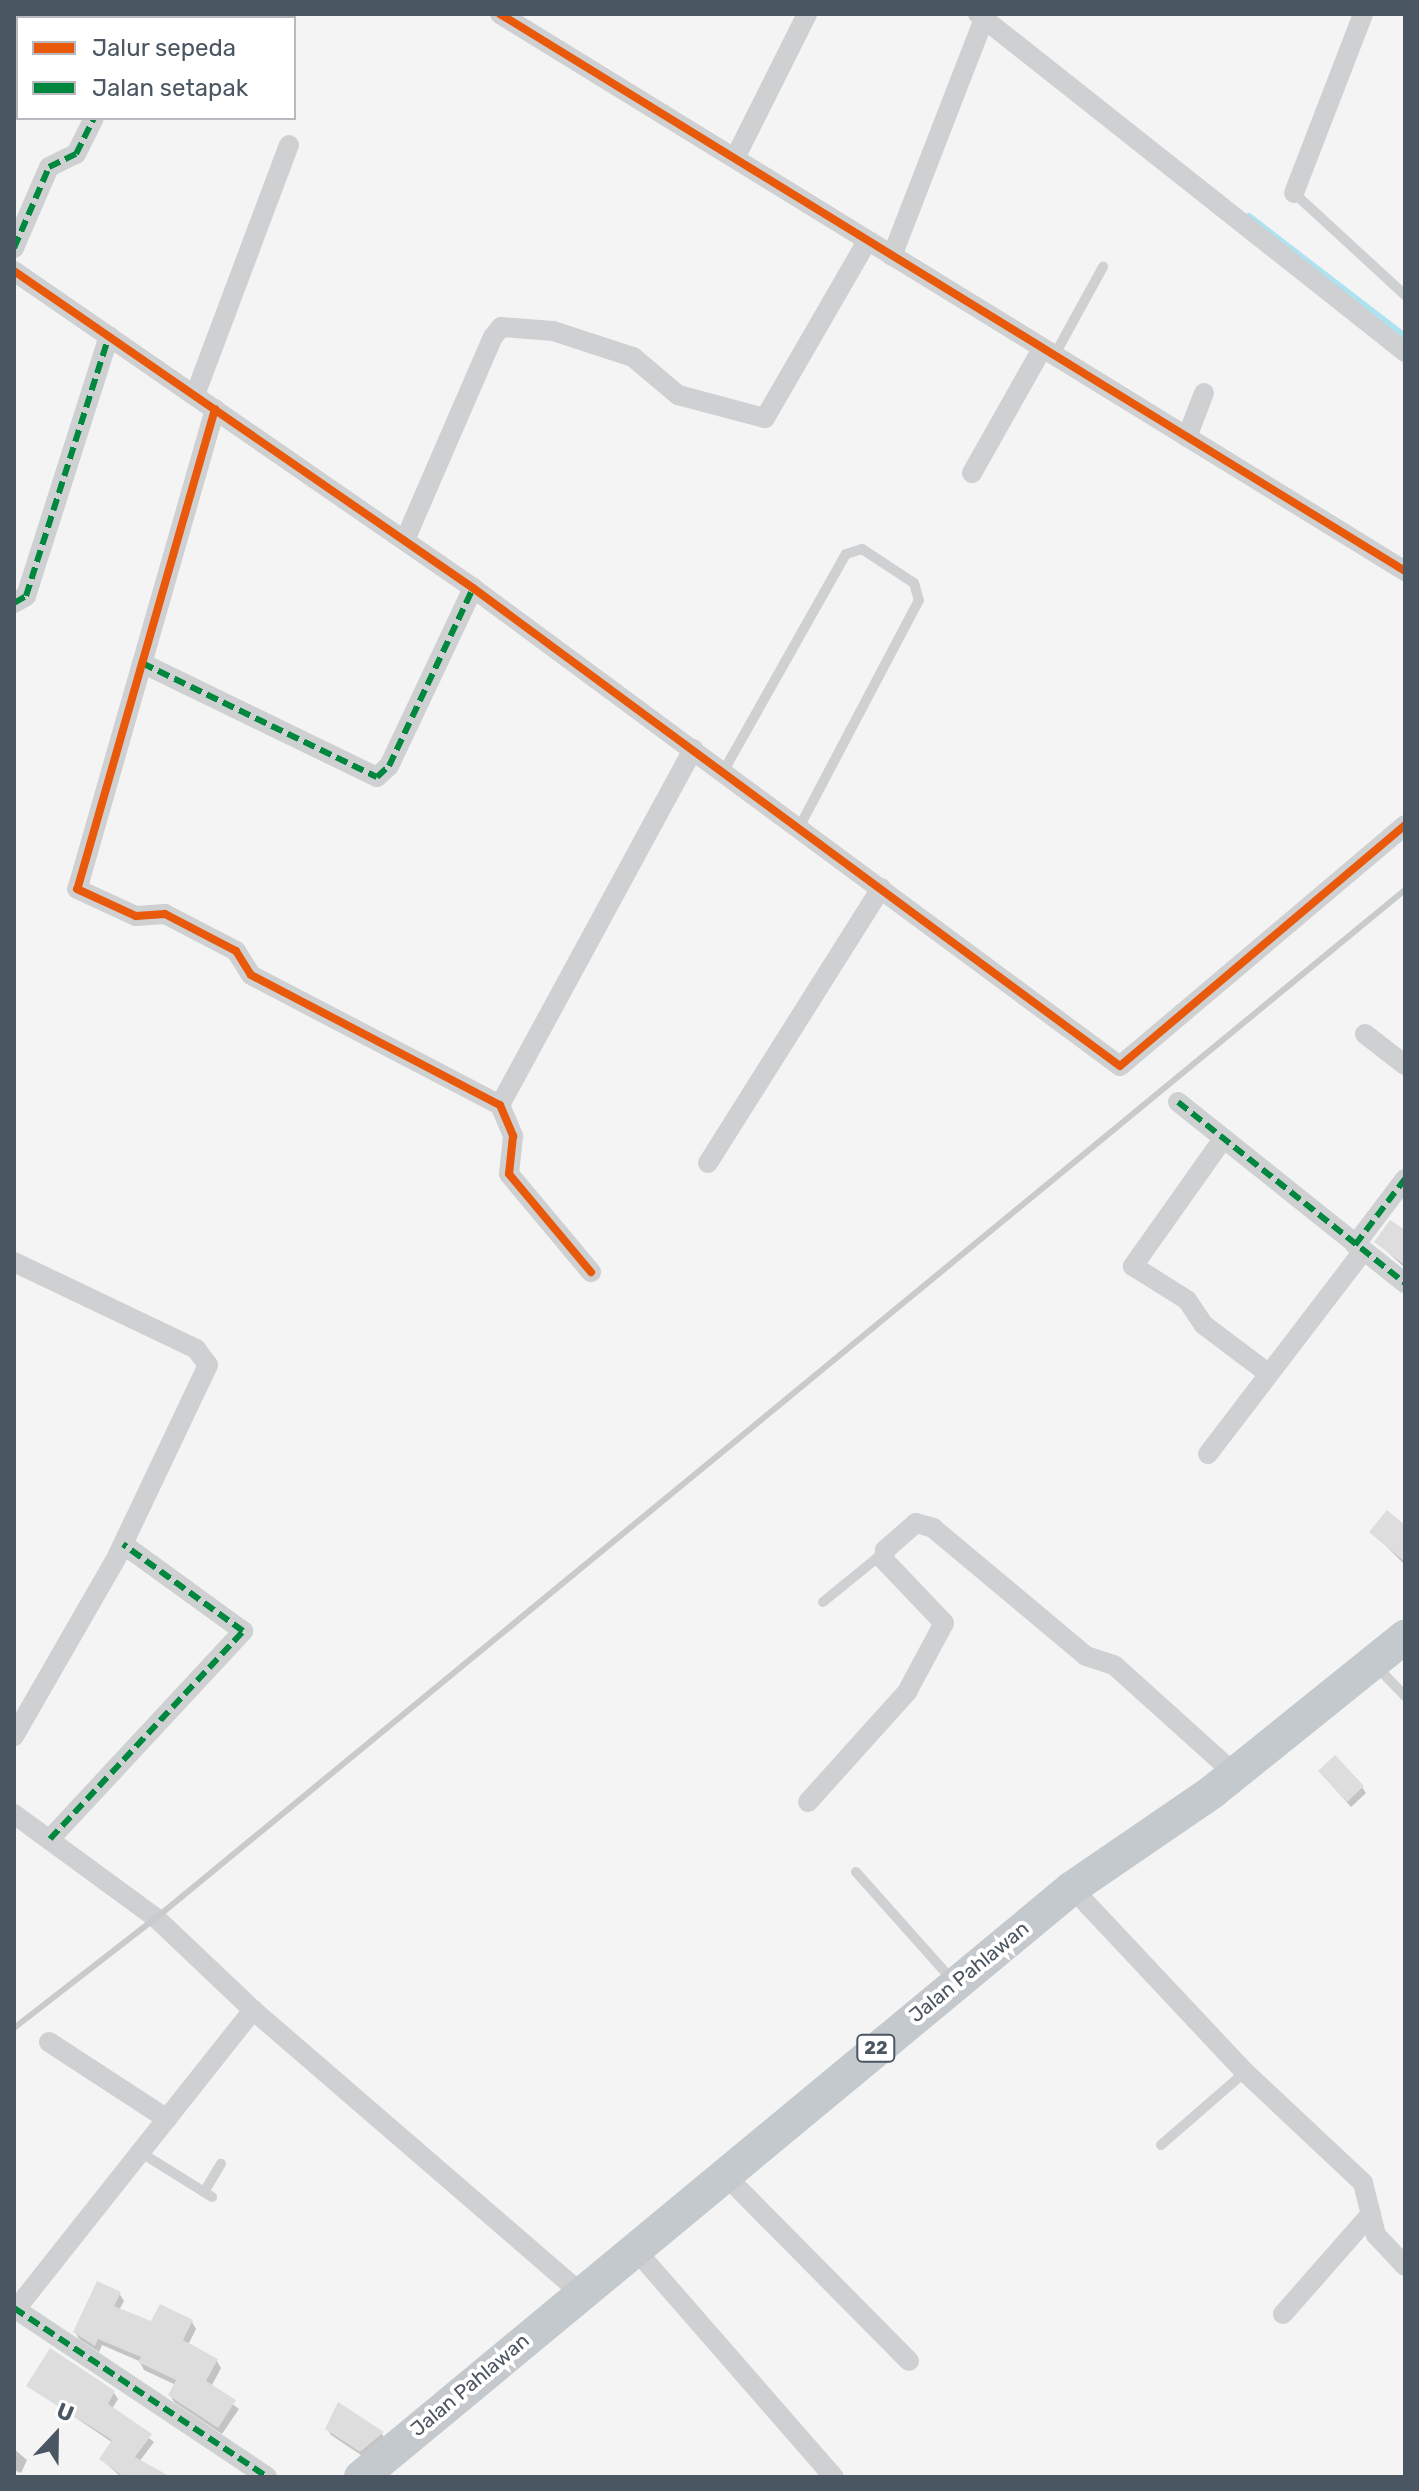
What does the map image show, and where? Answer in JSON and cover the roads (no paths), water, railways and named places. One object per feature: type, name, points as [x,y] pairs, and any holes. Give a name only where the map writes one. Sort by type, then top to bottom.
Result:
[{"type":"highway","name":"Jalan Pahlawan","points":[[361,2477],[580,2292],[1072,1888],[1235,1774],[1405,1637]]},
{"type":"street","points":[[500,14],[1405,571]]},
{"type":"street","points":[[735,158],[807,14]]},
{"type":"street","points":[[1294,193],[1363,14]]},
{"type":"street","points":[[892,256],[981,16],[1405,352]]},
{"type":"street","points":[[14,248],[49,167],[76,154],[93,120]]},
{"type":"street","points":[[195,395],[289,145]]},
{"type":"street","points":[[405,540],[493,337],[501,327],[553,331],[633,357],[678,395],[765,418],[867,241]]},
{"type":"street","points":[[14,271],[473,588],[1120,1066],[1405,825]]},
{"type":"street","points":[[14,603],[26,596],[109,336]]},
{"type":"street","points":[[972,473],[1048,352]]},
{"type":"street","points":[[1187,437],[1204,393]]},
{"type":"street","points":[[215,409],[77,889],[136,916],[165,914],[236,951],[251,975],[500,1105],[513,1136],[509,1174],[591,1272]]},
{"type":"street","points":[[142,663],[377,777],[389,766],[473,588]]},
{"type":"street","points":[[500,1105],[693,749]]},
{"type":"street","points":[[708,1163],[881,888]]},
{"type":"street","points":[[1365,1034],[1405,1065]]},
{"type":"street","points":[[1178,1102],[1405,1283]]},
{"type":"street","points":[[1223,1139],[1133,1266],[1187,1300],[1204,1325],[1269,1374]]},
{"type":"street","points":[[1208,1454],[1269,1374],[1405,1179]]},
{"type":"street","points":[[14,1262],[207,1358],[198,1394],[123,1544],[14,1736]]},
{"type":"street","points":[[808,1802],[907,1692],[944,1623],[883,1553],[916,1523],[933,1528],[1086,1656],[1114,1665],[1235,1774]]},
{"type":"street","points":[[50,1839],[243,1631],[123,1544]]},
{"type":"street","points":[[14,1814],[156,1918],[253,2010],[580,2292]]},
{"type":"street","points":[[1072,1888],[1245,2072],[1363,2183],[1382,2245],[1405,2266]]},
{"type":"street","points":[[253,2010],[15,2309],[267,2477]]},
{"type":"street","points":[[49,2042],[167,2119]]},
{"type":"street","points":[[724,2174],[909,2361]]},
{"type":"street","points":[[1283,2314],[1371,2214]]},
{"type":"street","points":[[634,2248],[834,2477]]},
{"type":"lane","points":[[1294,193],[1405,295]]},
{"type":"lane","points":[[1048,352],[1103,267]]},
{"type":"lane","points":[[723,772],[846,554],[862,549],[914,583],[919,600],[799,828]]},
{"type":"lane","points":[[823,1602],[883,1553]]},
{"type":"lane","points":[[1372,1663],[1405,1696]]},
{"type":"lane","points":[[856,1872],[955,1984]]},
{"type":"lane","points":[[1161,2145],[1245,2072]]},
{"type":"lane","points":[[140,2152],[208,2195],[221,2164]]},
{"type":"waterway","points":[[1249,216],[1405,336]]},
{"type":"railway","points":[[14,2028],[156,1918],[1405,890]]}]
